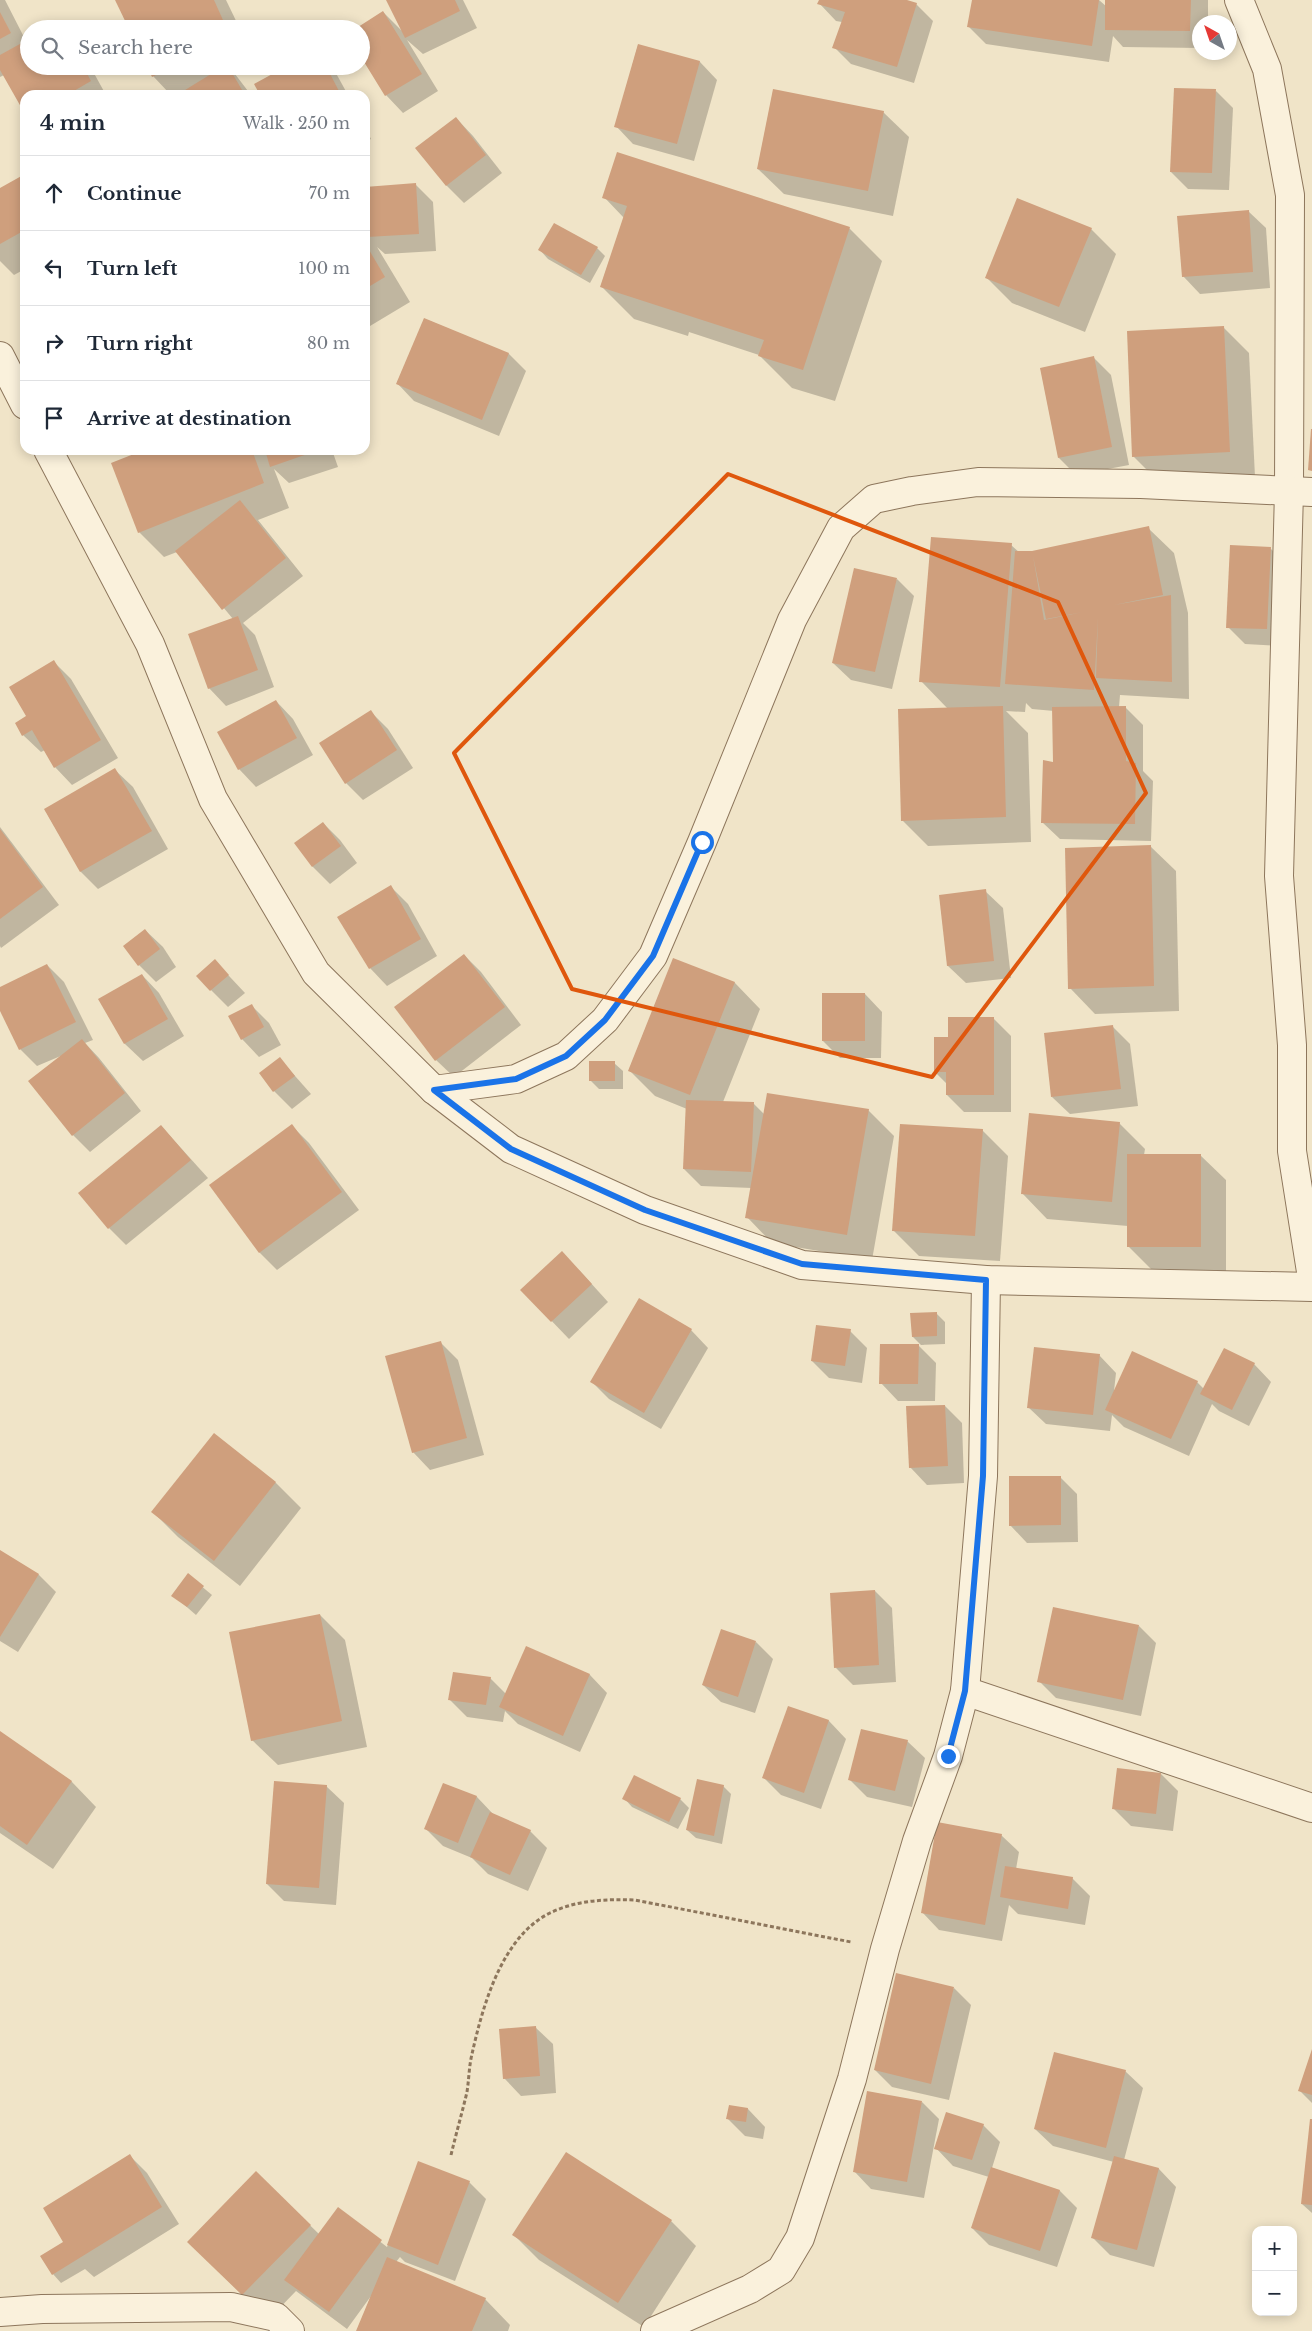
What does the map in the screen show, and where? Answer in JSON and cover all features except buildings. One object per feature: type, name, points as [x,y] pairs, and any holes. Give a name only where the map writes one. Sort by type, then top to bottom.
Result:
[{"type":"street","points":[[1239,0],[1267,69],[1290,195],[1301,492],[1279,876],[1292,1045],[1292,1151],[1312,1278]]},
{"type":"street","points":[[0,356],[20,395]]},
{"type":"street","points":[[51,455],[150,644],[213,799],[316,973],[434,1090],[511,1149],[645,1210],[802,1264],[986,1280],[1312,1287]]},
{"type":"street","points":[[434,1090],[516,1079],[566,1056],[605,1020],[653,956],[702,842],[792,620],[841,528],[874,499],[912,491],[978,482],[1141,484],[1301,492]]},
{"type":"street","points":[[655,2331],[750,2289],[782,2270],[800,2238],[849,2088],[885,1949],[917,1842],[948,1756],[965,1691],[983,1476],[986,1280]]},
{"type":"street","points":[[965,1691],[1312,1808]]},
{"type":"street","points":[[0,2312],[42,2309],[231,2307],[276,2316],[290,2331]]},
{"type":"path","points":[[451,2155],[466,2095],[472,2056],[494,1983],[506,1955],[528,1928],[552,1912],[598,1899],[634,1900],[885,1949]]},
{"type":"highlighted area","points":[[728,474],[1058,602],[1146,793],[932,1077],[572,989],[454,753]]},
{"type":"route","points":[[702,842],[653,956],[605,1020],[566,1056],[516,1079],[434,1090],[511,1149],[645,1210],[802,1264],[986,1280],[983,1476],[965,1691],[948,1756]]}]
